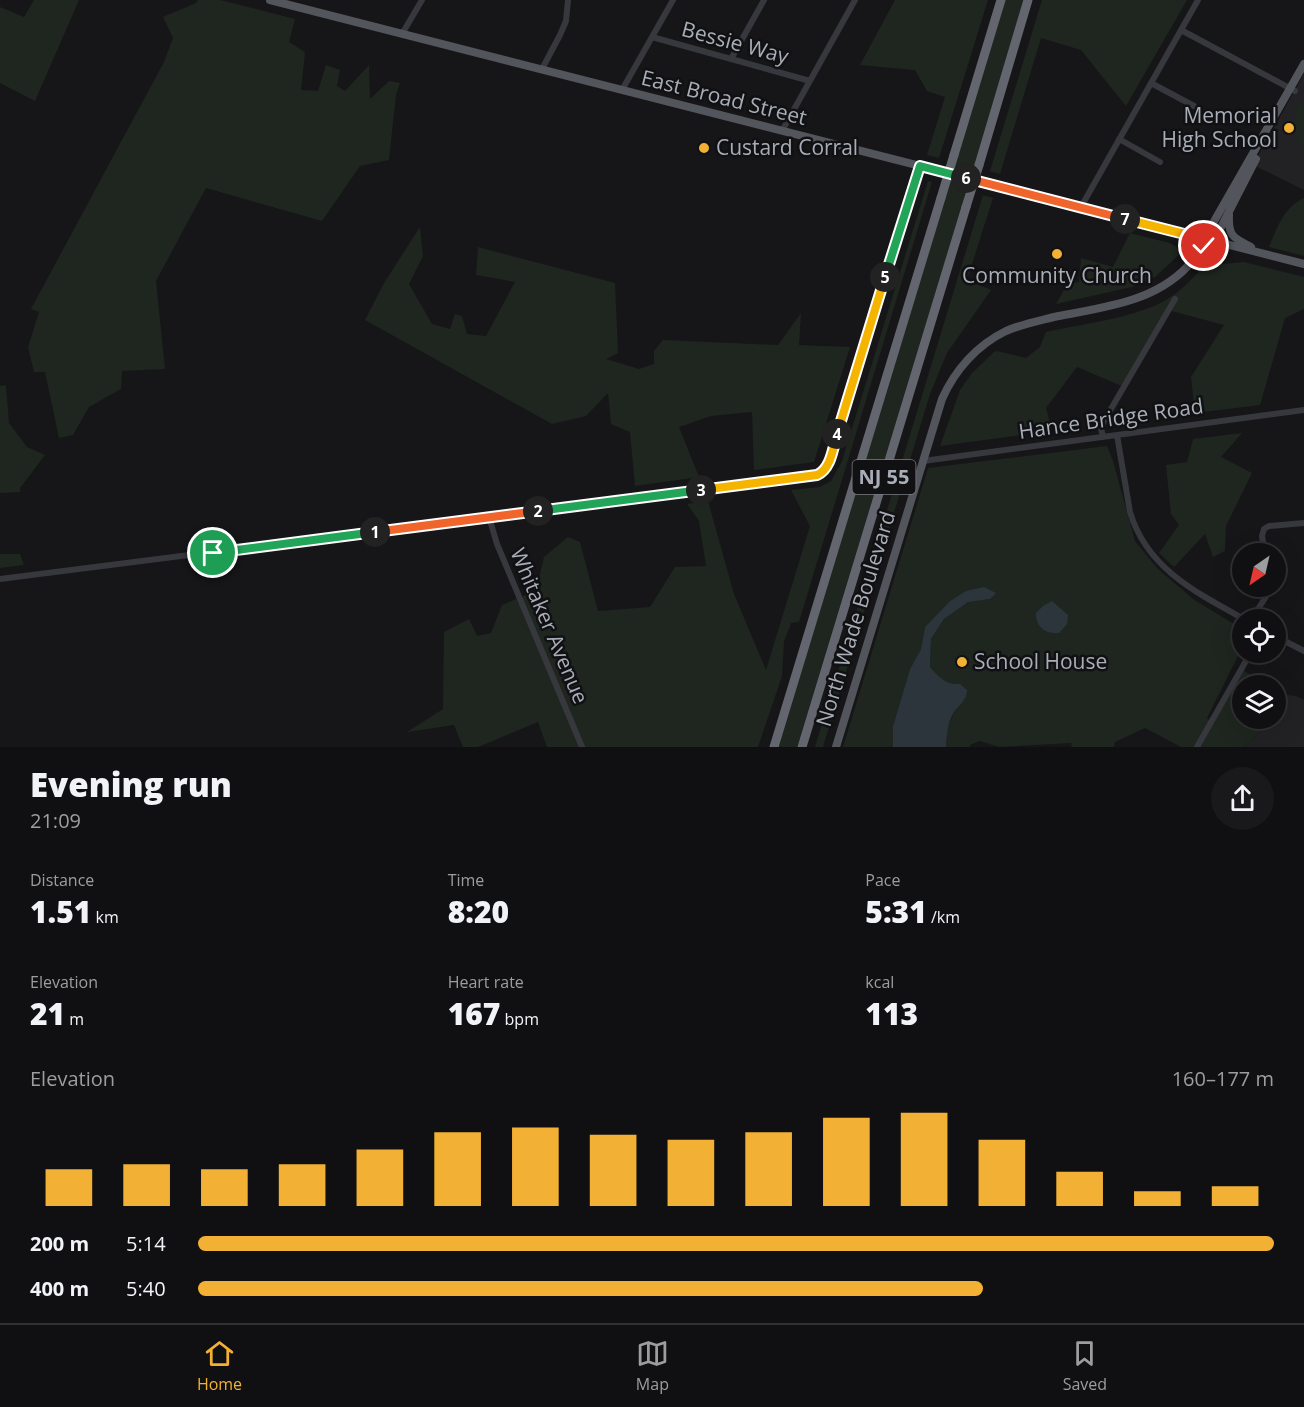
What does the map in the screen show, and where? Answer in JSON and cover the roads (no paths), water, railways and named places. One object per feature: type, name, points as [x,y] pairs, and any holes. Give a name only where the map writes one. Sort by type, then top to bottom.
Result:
[{"type":"highway","name":"NJ 55","points":[[774,747],[1001,0]]},
{"type":"highway","name":"NJ 55","points":[[802,747],[1029,0]]},
{"type":"main road","name":"East Broad Street","points":[[270,0],[1304,264]]},
{"type":"main road","name":"North Wade Boulevard","points":[[836,747],[944,394],[957,371],[982,346],[1019,326],[1129,302],[1162,288],[1189,265],[1208,240],[1216,237],[1304,64]]},
{"type":"main road","name":"North Wade Boulevard","points":[[1208,240],[1208,232],[1292,90],[1304,74]]},
{"type":"main road","points":[[1228,214],[1231,235],[1262,254]]},
{"type":"street","points":[[402,34],[422,0]]},
{"type":"street","points":[[542,69],[566,21],[568,0]]},
{"type":"street","points":[[622,90],[673,0]]},
{"type":"street","points":[[731,59],[764,0]]},
{"type":"street","points":[[782,131],[855,0]]},
{"type":"street","points":[[1081,207],[1198,0]]},
{"type":"street","points":[[1181,30],[1292,90]]},
{"type":"street","name":"Bessie Way","points":[[652,37],[810,81]]},
{"type":"street","points":[[1151,83],[1194,106]]},
{"type":"street","points":[[1119,139],[1160,162]]},
{"type":"street","points":[[0,579],[822,473],[831,457],[920,166]]},
{"type":"street","points":[[1103,437],[1101,428],[1104,421],[1175,299]]},
{"type":"street","name":"Hance Bridge Road","points":[[923,461],[1304,410]]},
{"type":"street","points":[[1117,435],[1130,512],[1143,543],[1160,564],[1175,577],[1232,612]]},
{"type":"street","name":"Whitaker Avenue","points":[[489,517],[497,544],[582,747]]},
{"type":"street","points":[[1263,543],[1264,529],[1269,526],[1304,523]]},
{"type":"street","points":[[1286,642],[1304,651]]},
{"type":"street","points":[[1197,747],[1245,663]]},
{"type":"place","name":"Memorial High School","points":[[1289,128]]},
{"type":"place","name":"Custard Corral","points":[[704,148]]},
{"type":"place","name":"Community Church","points":[[1057,254]]},
{"type":"place","name":"School House","points":[[962,662]]}]
